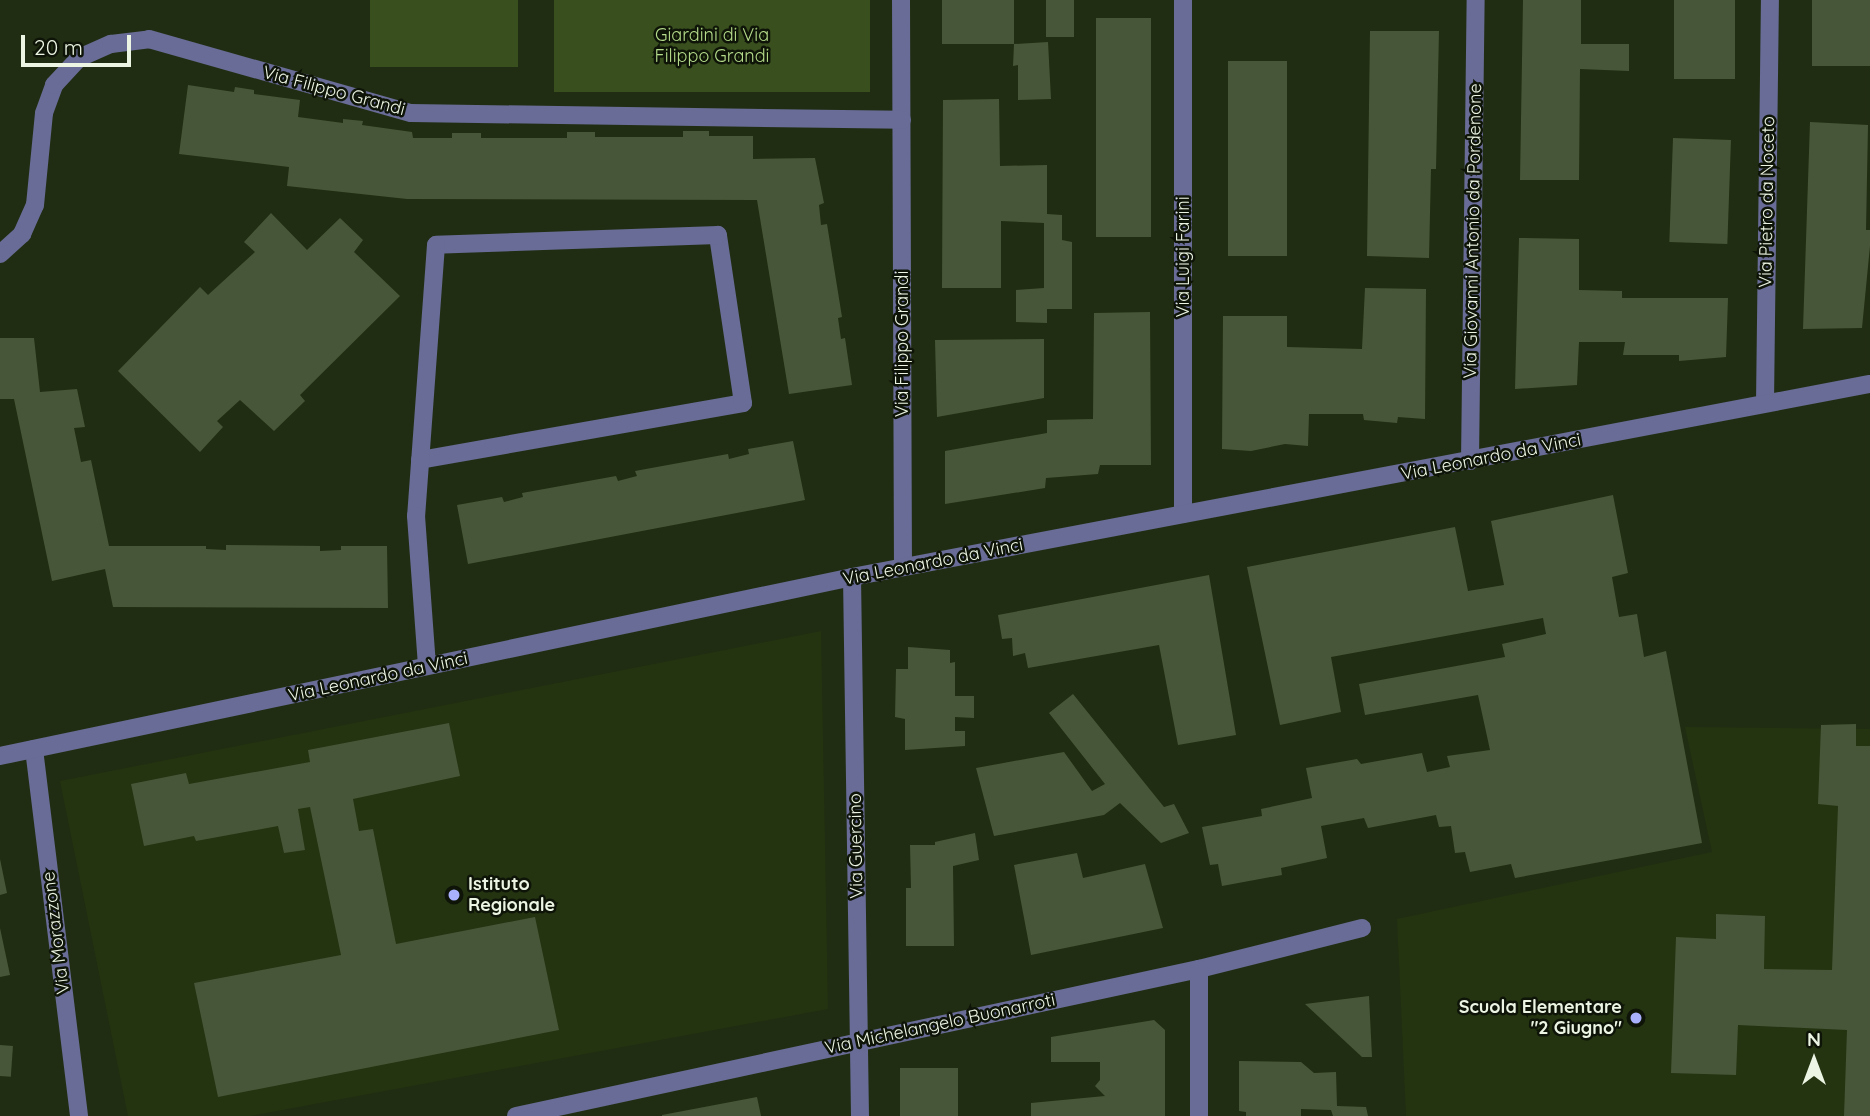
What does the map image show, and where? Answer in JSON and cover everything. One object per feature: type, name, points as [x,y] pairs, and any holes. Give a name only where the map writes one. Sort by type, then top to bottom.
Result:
[{"type":"street","name":"Via Filippo Grandi","points":[[901,0],[902,567]]},
{"type":"street","name":"Via Luigi Farini","points":[[1183,0],[1183,514]]},
{"type":"street","name":"Via Giovanni Antonio da Pordenone","points":[[1470,461],[1476,0]]},
{"type":"street","name":"Via Pietro da Noceto","points":[[1765,403],[1770,0]]},
{"type":"street","name":"Via Filippo Grandi","points":[[0,254],[22,234],[35,205],[44,113],[54,85],[79,58],[111,44],[149,39],[411,113],[902,120]]},
{"type":"street","points":[[420,460],[743,403],[718,236],[436,245],[420,460],[416,516],[427,666]]},
{"type":"street","name":"Via Leonardo da Vinci","points":[[0,756],[902,567],[1870,384]]},
{"type":"street","name":"Via Guercino","points":[[852,577],[859,1116]]},
{"type":"street","name":"Via Morazzone","points":[[34,749],[79,1116]]},
{"type":"street","name":"Via Michelangelo Buonarroti","points":[[516,1116],[555,1113],[859,1041],[1199,969],[1362,928]]},
{"type":"street","points":[[1199,969],[1199,1116]]},
{"type":"shaded area","name":"Istituto Regionale","points":[[821,631],[828,1009],[250,1116],[128,1116],[60,781]]},
{"type":"shaded area","name":"Scuola Elementare \"2 Giugno\"","points":[[1685,727],[1870,729],[1870,1116],[1406,1116],[1397,919],[1712,852]]},
{"type":"green space","points":[[370,0],[518,0],[518,67],[370,67]]},
{"type":"green space","name":"Giardini di Via Filippo Grandi","points":[[554,0],[870,0],[870,92],[554,92]]},
{"type":"building","points":[[942,0],[1014,0],[1014,44],[942,44]]},
{"type":"building","points":[[1046,0],[1074,0],[1074,37],[1046,37]]},
{"type":"building","points":[[1523,0],[1581,0],[1581,44],[1629,44],[1629,71],[1580,69],[1579,180],[1520,180]]},
{"type":"building","points":[[1674,0],[1735,0],[1735,79],[1674,79]]},
{"type":"building","points":[[1812,0],[1870,0],[1870,66],[1812,66]]},
{"type":"building","points":[[1096,18],[1151,18],[1151,237],[1096,237]]},
{"type":"building","points":[[1370,31],[1439,31],[1436,169],[1431,169],[1429,258],[1367,256]]},
{"type":"building","points":[[1048,42],[1051,99],[1018,100],[1018,65],[1013,66],[1014,44]]},
{"type":"building","points":[[1228,61],[1287,61],[1287,256],[1228,256]]},
{"type":"building","points":[[188,85],[234,92],[235,87],[254,90],[254,94],[300,100],[298,117],[343,123],[343,119],[363,121],[362,125],[412,132],[413,138],[452,138],[452,133],[481,133],[481,138],[567,138],[567,132],[595,132],[595,137],[683,137],[683,131],[709,131],[709,136],[753,136],[753,159],[815,158],[824,203],[819,205],[821,225],[827,224],[842,317],[838,318],[841,339],[845,338],[852,385],[789,394],[757,200],[407,199],[287,186],[289,167],[179,154]]},
{"type":"building","points":[[999,99],[1000,166],[1047,165],[1047,214],[1062,215],[1062,240],[1072,242],[1072,309],[1047,309],[1047,323],[1016,322],[1016,290],[1044,288],[1044,223],[1001,221],[1001,288],[942,288],[943,100]]},
{"type":"building","points":[[1810,122],[1868,125],[1866,230],[1870,230],[1870,246],[1862,328],[1803,329]]},
{"type":"building","points":[[1673,138],[1731,140],[1727,244],[1669,242]]},
{"type":"building","points":[[271,213],[307,250],[340,218],[363,240],[354,252],[400,296],[300,395],[305,401],[274,431],[240,400],[217,421],[223,427],[200,452],[118,371],[200,287],[208,295],[255,252],[244,242]]},
{"type":"building","points":[[1519,238],[1579,239],[1579,290],[1622,291],[1622,298],[1728,298],[1726,357],[1679,361],[1679,355],[1623,355],[1625,342],[1579,342],[1577,385],[1515,389]]},
{"type":"building","points":[[1365,288],[1426,289],[1425,419],[1398,417],[1397,423],[1364,420],[1363,414],[1309,414],[1308,446],[1285,444],[1251,451],[1222,449],[1223,316],[1287,316],[1287,347],[1362,349]]},
{"type":"building","points":[[1150,312],[1151,465],[1100,465],[1098,474],[1046,478],[1045,488],[945,504],[945,451],[1047,433],[1047,420],[1093,419],[1094,313]]},
{"type":"building","points":[[0,338],[34,338],[40,392],[77,389],[85,427],[74,428],[81,462],[91,460],[109,546],[206,546],[206,549],[226,550],[226,545],[320,546],[320,551],[341,550],[341,546],[387,546],[388,608],[113,607],[105,569],[52,581],[14,399],[0,399]]},
{"type":"building","points":[[1044,339],[1044,398],[937,417],[935,340]]},
{"type":"building","points":[[793,441],[805,500],[468,564],[457,505],[502,497],[504,502],[523,497],[522,493],[616,476],[618,481],[637,476],[635,471],[728,454],[729,459],[749,454],[748,449]]},
{"type":"building","points":[[1613,495],[1628,573],[1612,577],[1619,617],[1637,614],[1644,657],[1666,651],[1702,843],[1515,878],[1511,864],[1470,872],[1465,852],[1455,853],[1451,826],[1439,827],[1436,815],[1368,828],[1364,818],[1321,826],[1327,858],[1281,868],[1282,875],[1222,886],[1218,864],[1210,865],[1202,827],[1262,816],[1261,809],[1312,798],[1306,768],[1357,759],[1361,764],[1422,753],[1427,772],[1450,767],[1447,756],[1490,750],[1478,695],[1365,715],[1359,684],[1505,657],[1502,644],[1546,634],[1543,618],[1331,657],[1341,712],[1280,725],[1247,567],[1455,527],[1468,591],[1504,585],[1491,521]]},
{"type":"building","points":[[1209,575],[1236,735],[1178,745],[1159,645],[1028,668],[1025,653],[1013,656],[1012,638],[1002,639],[998,615]]},
{"type":"building","points":[[908,647],[950,650],[950,663],[955,662],[955,696],[974,696],[974,718],[955,717],[955,731],[965,731],[965,746],[905,750],[905,719],[895,717],[896,669],[908,669]]},
{"type":"building","points":[[1073,694],[1164,807],[1174,804],[1189,833],[1161,843],[1120,803],[1104,815],[994,836],[976,768],[1064,752],[1092,791],[1105,784],[1049,713]]},
{"type":"building","points":[[449,723],[460,776],[353,799],[359,831],[373,829],[396,944],[535,917],[559,1030],[218,1097],[194,983],[341,955],[310,807],[298,809],[305,850],[284,853],[278,826],[196,841],[194,836],[144,846],[131,784],[186,773],[189,784],[310,762],[308,750]]},
{"type":"building","points":[[1856,724],[1856,746],[1870,746],[1870,1116],[1844,1116],[1847,1030],[1738,1025],[1736,1075],[1671,1073],[1676,937],[1716,939],[1716,914],[1765,916],[1764,969],[1832,970],[1838,806],[1818,804],[1821,725]]},
{"type":"building","points":[[975,833],[979,860],[953,866],[954,946],[906,946],[906,888],[911,888],[910,845],[935,845],[935,842]]},
{"type":"building","points":[[1077,853],[1083,878],[1145,864],[1163,928],[1031,955],[1014,865]]},
{"type":"building","points":[[0,859],[7,893],[0,895]]},
{"type":"building","points":[[0,928],[10,975],[0,977]]},
{"type":"building","points":[[1369,996],[1372,1057],[1362,1057],[1305,1004]]},
{"type":"building","points":[[1154,1020],[1165,1030],[1165,1116],[1031,1116],[1031,1103],[1105,1096],[1095,1086],[1100,1080],[1100,1062],[1051,1062],[1051,1037]]},
{"type":"building","points":[[0,1045],[13,1046],[11,1077],[0,1076]]},
{"type":"building","points":[[1239,1061],[1301,1062],[1314,1073],[1336,1072],[1337,1106],[1366,1107],[1368,1116],[1333,1116],[1331,1110],[1301,1109],[1301,1116],[1246,1116],[1246,1112],[1239,1111]]},
{"type":"building","points":[[900,1068],[958,1068],[958,1116],[900,1116]]},
{"type":"building","points":[[757,1097],[761,1116],[662,1116],[662,1115]]},
{"type":"place","name":"Istituto Regionale","points":[[454,895]]},
{"type":"place","name":"Scuola Elementare \"2 Giugno\"","points":[[1636,1018]]}]
